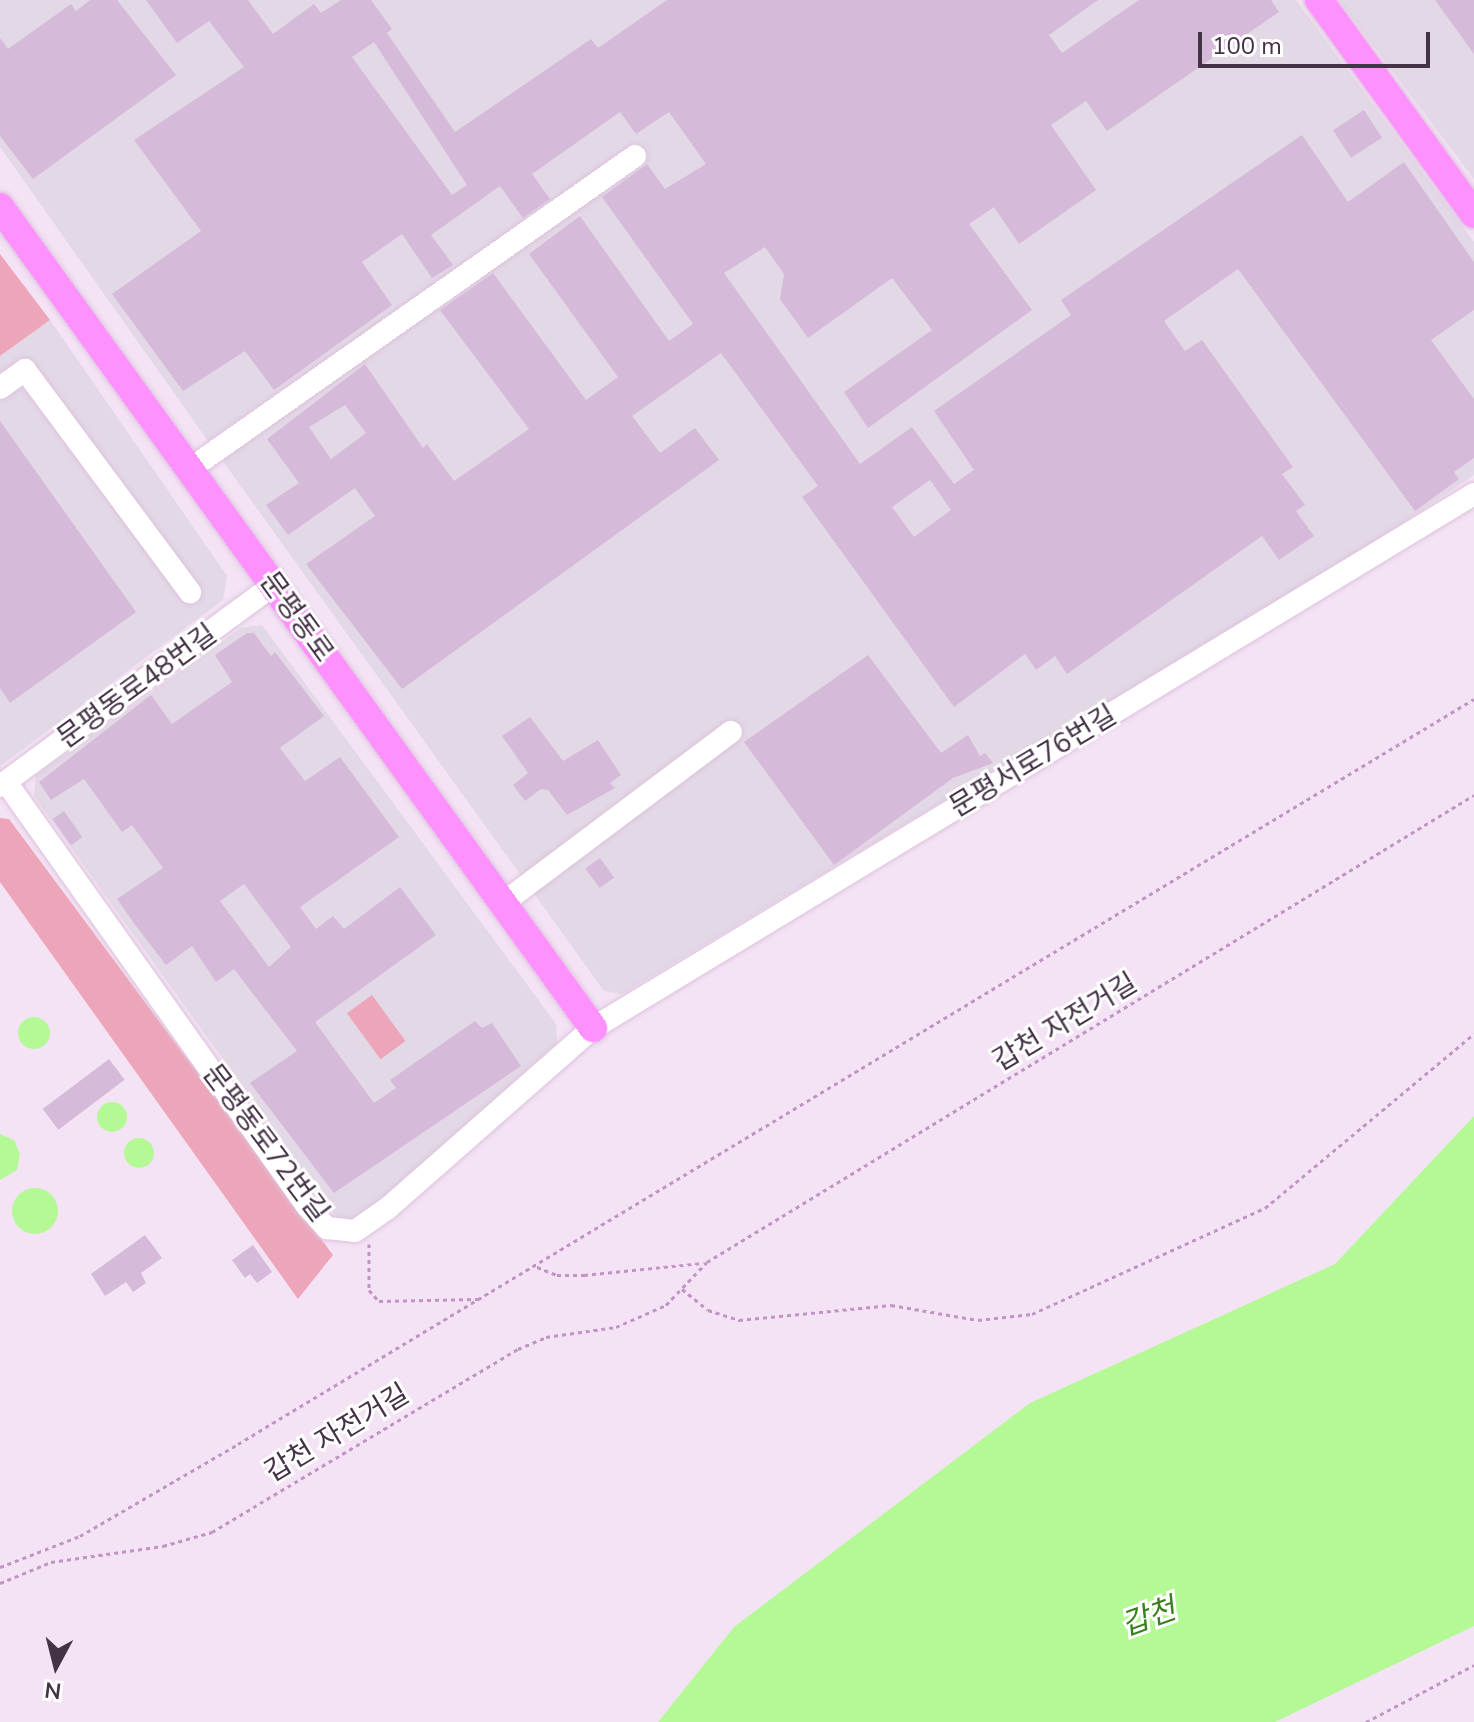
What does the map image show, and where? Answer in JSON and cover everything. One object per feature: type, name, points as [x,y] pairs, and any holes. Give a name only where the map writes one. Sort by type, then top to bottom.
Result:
[{"type":"main road","points":[[1319,0],[1474,214]]},
{"type":"main road","name":"문평동로","points":[[0,207],[593,1028]]},
{"type":"street","points":[[190,469],[635,156]]},
{"type":"street","points":[[0,388],[25,370],[190,592]]},
{"type":"street","name":"문평서로76번길","points":[[593,1028],[1474,494]]},
{"type":"street","name":"문평동로48번길","points":[[3,784],[274,585]]},
{"type":"street","points":[[503,903],[731,732]]},
{"type":"street","name":"문평동로72번길","points":[[3,784],[307,1206],[327,1228],[355,1231],[388,1208],[593,1028]]},
{"type":"path","points":[[0,1567],[80,1536],[536,1266],[1474,699]]},
{"type":"path","name":"갑천 자전거길","points":[[0,1583],[51,1562],[163,1546],[212,1532],[518,1349],[546,1337],[636,1320],[666,1305],[707,1262],[1474,795]]},
{"type":"path","points":[[682,1289],[708,1310],[739,1320],[891,1305],[978,1320],[1032,1314],[1265,1208],[1474,1034]]},
{"type":"path","points":[[355,1231],[369,1244],[369,1290],[379,1301],[479,1298]]},
{"type":"path","points":[[536,1266],[545,1273],[584,1275],[707,1262]]},
{"type":"path","points":[[1366,1722],[1474,1665]]},
{"type":"shaded area","points":[[0,0],[1296,0],[1474,242],[1474,475],[1365,548],[622,994],[604,991],[222,460],[646,160],[635,145],[208,441],[0,147]]},
{"type":"shaded area","points":[[1339,0],[1474,0],[1474,179]]},
{"type":"shaded area","points":[[0,254],[50,320],[0,356]]},
{"type":"shaded area","points":[[50,320],[227,576],[223,600],[0,766],[0,356]]},
{"type":"shaded area","points":[[262,625],[556,1024],[557,1043],[357,1222],[340,1222],[34,796],[36,775],[241,628]]},
{"type":"shaded area","points":[[0,818],[9,819],[333,1255],[298,1299],[0,882]]},
{"type":"shaded area","points":[[372,995],[406,1041],[380,1059],[347,1013]]},
{"type":"water","points":[[34,1017],[45,1022],[50,1033],[45,1044],[34,1049],[23,1044],[18,1033],[23,1022]]},
{"type":"water","points":[[112,1102],[123,1106],[127,1117],[123,1128],[112,1132],[101,1128],[97,1117],[101,1106]]},
{"type":"water","name":"갑천","points":[[1474,1116],[1474,1626],[1275,1722],[658,1722],[734,1627],[1030,1403],[1335,1264]]},
{"type":"water","points":[[0,1134],[14,1140],[20,1154],[17,1170],[0,1180]]},
{"type":"water","points":[[139,1138],[150,1142],[154,1153],[150,1164],[139,1168],[128,1164],[124,1153],[128,1142]]},
{"type":"water","points":[[35,1188],[44,1189],[51,1195],[57,1202],[57,1220],[51,1227],[44,1233],[35,1234],[26,1233],[19,1227],[13,1220],[12,1211],[13,1202],[19,1195],[26,1189]]},
{"type":"building","points":[[90,0],[117,0],[176,75],[33,179],[0,136],[0,38],[8,49],[71,4],[76,11]]},
{"type":"building","points":[[146,0],[248,0],[273,34],[314,4],[321,13],[341,0],[371,0],[392,29],[387,33],[455,132],[591,39],[598,48],[667,0],[1098,0],[1049,35],[1062,53],[1139,0],[1271,0],[1279,12],[1107,131],[1086,101],[1051,125],[1096,190],[1019,244],[994,207],[969,224],[1032,310],[868,428],[844,392],[932,330],[892,278],[808,338],[780,299],[784,274],[765,247],[724,273],[860,464],[912,427],[954,484],[974,470],[934,411],[1071,315],[1061,300],[1302,135],[1348,202],[1404,162],[1474,262],[1474,310],[1431,340],[1474,399],[1474,458],[1454,472],[1459,479],[1415,511],[1238,269],[1164,321],[1185,351],[1202,340],[1293,467],[1282,474],[1305,505],[1296,511],[1314,536],[1279,560],[1262,536],[1067,674],[1055,656],[1036,670],[1025,654],[954,707],[802,497],[818,486],[721,353],[632,416],[660,453],[695,428],[719,460],[402,689],[306,564],[375,516],[355,488],[288,535],[266,505],[299,483],[267,439],[365,364],[423,448],[427,444],[454,481],[529,429],[440,310],[493,273],[586,400],[618,377],[529,254],[580,216],[669,341],[693,324],[602,197],[647,164],[665,189],[706,164],[669,112],[636,134],[620,112],[532,174],[550,199],[523,218],[500,186],[431,235],[453,265],[432,278],[402,234],[362,262],[392,305],[274,390],[245,351],[183,391],[112,294],[201,231],[134,140],[244,67],[209,21],[177,43]],"holes":[[[374,42],[467,185],[452,195],[352,57]],[[345,405],[366,433],[331,459],[309,427]],[[930,480],[951,510],[914,537],[892,507]]]},
{"type":"building","points":[[1435,0],[1474,0],[1474,54]]},
{"type":"building","points":[[1364,110],[1382,138],[1351,158],[1333,130]]},
{"type":"building","points":[[0,421],[136,612],[10,703],[0,688]]},
{"type":"building","points":[[247,633],[254,633],[271,656],[275,652],[324,716],[280,748],[305,781],[340,757],[399,837],[300,907],[316,929],[333,916],[344,929],[400,887],[436,935],[315,1022],[374,1103],[396,1088],[390,1080],[475,1021],[482,1028],[492,1023],[521,1066],[334,1193],[250,1083],[297,1051],[234,969],[216,982],[192,946],[166,965],[136,926],[117,899],[163,868],[132,825],[122,832],[84,779],[51,800],[39,782],[151,695],[172,724],[232,682],[215,655]],"holes":[[[244,884],[291,947],[269,967],[220,901]]]},
{"type":"building","points":[[868,655],[941,753],[968,735],[980,756],[985,753],[993,763],[953,778],[834,865],[744,742]]},
{"type":"building","points":[[530,717],[563,761],[598,740],[621,775],[610,783],[615,788],[567,815],[548,790],[541,789],[525,801],[513,785],[528,773],[502,736]]},
{"type":"building","points":[[64,811],[82,837],[71,845],[53,819]]},
{"type":"building","points":[[600,858],[614,877],[600,888],[585,869]]},
{"type":"building","points":[[109,1059],[125,1080],[58,1130],[43,1109]]},
{"type":"building","points":[[145,1235],[162,1258],[141,1273],[146,1283],[133,1292],[126,1282],[105,1296],[91,1274]]},
{"type":"building","points":[[253,1245],[272,1272],[257,1283],[250,1274],[245,1278],[232,1260]]}]
